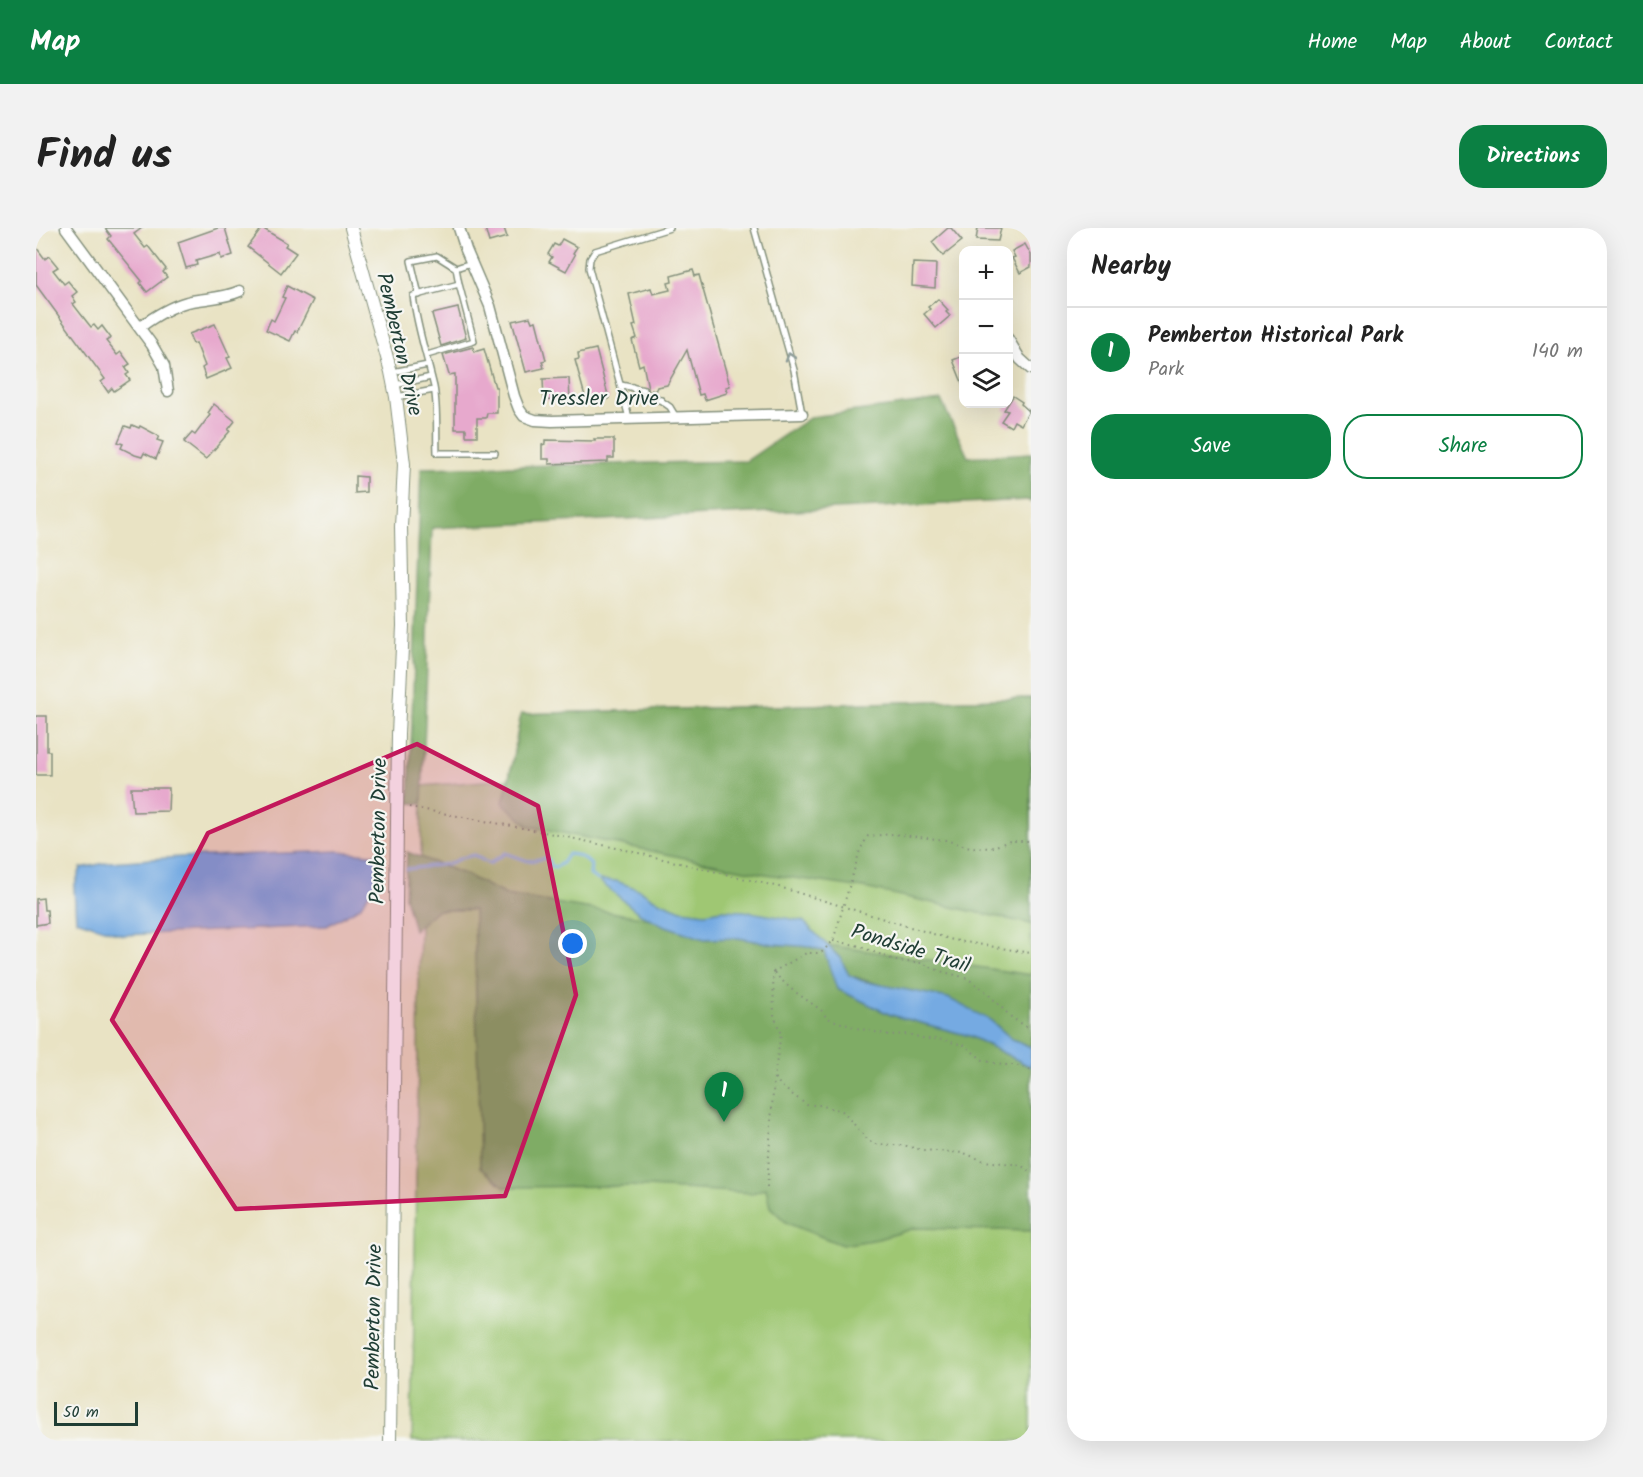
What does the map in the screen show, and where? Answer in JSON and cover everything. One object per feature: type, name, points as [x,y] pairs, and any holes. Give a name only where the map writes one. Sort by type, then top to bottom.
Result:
[{"type":"street","points":[[66,228],[140,327],[164,366],[168,392]]},
{"type":"street","name":"Pemberton Drive","points":[[351,228],[391,372],[404,464],[401,527],[403,626],[398,805],[390,1441]]},
{"type":"street","name":"Tressler Drive","points":[[459,228],[490,306],[513,396],[524,416],[535,420],[552,421],[802,414]]},
{"type":"street","points":[[140,327],[164,310],[175,306],[220,298],[240,291]]},
{"type":"street","points":[[1013,347],[1020,359],[1031,369]]},
{"type":"lane","points":[[629,418],[589,268],[590,259],[595,251],[670,228]]},
{"type":"lane","points":[[754,228],[794,370],[802,414]]},
{"type":"lane","points":[[419,295],[411,261],[437,256],[456,268],[474,341],[427,355]]},
{"type":"lane","points":[[456,268],[471,263]]},
{"type":"lane","points":[[459,284],[413,296],[415,315],[427,355],[434,390],[437,453],[495,453]]},
{"type":"lane","points":[[391,372],[429,365]]},
{"type":"lane","points":[[395,391],[431,377]]},
{"type":"lane","points":[[621,385],[644,390]]},
{"type":"lane","points":[[632,387],[652,400],[661,400]]},
{"type":"lane","points":[[395,391],[434,390]]},
{"type":"lane","points":[[653,395],[670,407],[676,417]]},
{"type":"path","points":[[398,805],[544,832],[630,851],[779,887],[953,940],[1031,953]]},
{"type":"path","points":[[833,941],[860,850],[868,836],[893,834],[945,840],[970,847],[990,848],[1010,840],[1031,841]]},
{"type":"path","name":"Pondside Trail","points":[[773,972],[806,953],[821,953],[833,941],[856,945],[897,961],[922,963],[940,971],[967,978],[985,991],[1012,1018],[1031,1029]]},
{"type":"path","points":[[773,972],[791,989],[821,1010],[827,1018],[856,1028],[889,1035],[908,1034],[964,1045],[983,1060],[1031,1070]]},
{"type":"path","points":[[767,1187],[774,1077],[781,1034],[774,1016],[773,972]]},
{"type":"path","points":[[774,1077],[782,1087],[807,1105],[819,1105],[842,1111],[869,1141],[922,1150],[964,1153],[984,1161],[1021,1165],[1031,1174]]},
{"type":"highlighted area","points":[[417,744],[538,806],[576,995],[505,1196],[236,1209],[112,1020],[208,833]]},
{"type":"green space","points":[[941,400],[968,457],[1031,453],[1031,503],[1028,500],[432,528],[422,804],[409,803],[421,468],[746,461],[811,417]]},
{"type":"green space","points":[[1031,698],[1031,1441],[412,1441],[422,786],[509,779],[521,714]]},
{"type":"green space","points":[[1031,698],[1031,924],[864,888],[759,873],[529,826],[503,803],[521,714]]},
{"type":"green space","points":[[407,852],[464,874],[506,895],[653,919],[663,925],[704,939],[738,938],[811,947],[825,951],[837,989],[891,1015],[970,1036],[1031,1067],[1031,1231],[915,1228],[878,1239],[842,1245],[787,1223],[770,1207],[766,1188],[753,1193],[628,1186],[505,1187],[480,1168],[474,910],[437,910],[414,930],[405,897]]},
{"type":"green space","points":[[827,945],[1031,975],[1031,1047],[1012,1039],[990,1020],[849,975],[840,958]]},
{"type":"water","points":[[338,851],[379,855],[384,872],[360,907],[327,926],[123,935],[76,920],[74,887],[81,868],[110,862],[181,857]]},
{"type":"water","points":[[598,880],[616,881],[681,910],[705,913],[723,910],[744,911],[803,921],[840,958],[849,975],[862,981],[948,998],[990,1020],[1012,1039],[1031,1047],[1031,1067],[970,1036],[891,1015],[837,989],[824,951],[811,947],[738,938],[704,939],[663,925],[639,913]]},
{"type":"building","points":[[105,228],[142,228],[134,234],[145,248],[148,246],[166,269],[163,272],[167,277],[147,292],[140,283],[142,281],[108,239],[111,236]]},
{"type":"building","points":[[218,228],[225,228],[233,255],[221,259],[220,254],[196,261],[197,265],[186,268],[178,242]]},
{"type":"building","points":[[262,228],[287,243],[285,246],[296,253],[281,273],[248,247]]},
{"type":"building","points":[[485,228],[504,228],[507,237],[489,242]]},
{"type":"building","points":[[951,228],[962,241],[943,256],[932,242]]},
{"type":"building","points":[[978,228],[1001,228],[998,241],[976,240]]},
{"type":"building","points":[[562,239],[577,247],[566,271],[549,262],[552,257],[548,254],[554,244],[558,246]]},
{"type":"building","points":[[1025,244],[1031,255],[1031,267],[1020,273],[1013,260],[1015,257],[1013,250]]},
{"type":"building","points":[[36,247],[45,259],[49,256],[58,267],[53,270],[64,284],[68,281],[77,292],[72,296],[76,302],[73,304],[91,327],[94,325],[98,330],[102,326],[111,338],[106,341],[117,355],[121,352],[130,364],[125,367],[129,373],[126,375],[130,380],[114,391],[112,388],[108,392],[101,382],[105,379],[36,285]]},
{"type":"building","points":[[913,263],[936,264],[935,288],[912,286]]},
{"type":"building","points":[[693,270],[695,276],[699,275],[730,386],[726,387],[727,393],[705,400],[703,394],[699,395],[687,350],[667,385],[657,387],[655,391],[652,390],[649,393],[643,364],[639,366],[632,340],[637,338],[629,294],[651,288],[653,294],[670,290],[668,283],[672,282],[671,276]]},
{"type":"building","points":[[287,286],[313,300],[290,341],[266,330],[271,319],[274,321],[285,298],[282,297]]},
{"type":"building","points":[[938,299],[948,310],[946,312],[950,316],[936,328],[924,314],[930,309],[928,307]]},
{"type":"building","points":[[458,308],[466,338],[441,346],[432,314]]},
{"type":"building","points":[[530,317],[532,322],[536,321],[546,360],[542,361],[544,368],[526,372],[512,321]]},
{"type":"building","points":[[215,324],[230,357],[227,358],[232,368],[206,379],[202,368],[205,366],[196,343],[193,344],[189,334]]},
{"type":"building","points":[[473,347],[474,352],[484,349],[495,387],[497,387],[497,413],[487,413],[486,418],[477,418],[477,436],[466,436],[466,429],[455,429],[455,374],[449,375],[443,355]]},
{"type":"building","points":[[596,349],[609,399],[591,404],[590,398],[586,400],[575,360],[579,359],[578,353]]},
{"type":"building","points":[[959,358],[959,375],[953,360]]},
{"type":"building","points":[[569,378],[570,401],[544,400],[543,379]]},
{"type":"building","points":[[1013,396],[1029,411],[1021,425],[1014,421],[1011,427],[1001,421],[1008,411],[1004,410],[1013,408]]},
{"type":"building","points":[[214,404],[235,421],[228,430],[230,431],[206,459],[184,442],[192,433],[195,435],[210,415],[208,413]]},
{"type":"building","points":[[132,425],[139,428],[140,426],[159,436],[157,440],[163,442],[156,459],[144,453],[142,457],[135,455],[121,448],[123,444],[118,442],[125,426],[131,428]]},
{"type":"building","points":[[594,439],[614,439],[614,458],[608,458],[608,462],[549,464],[549,459],[542,459],[542,445],[545,444],[545,440],[595,441]]},
{"type":"building","points":[[355,476],[366,477],[366,492],[355,493]]},
{"type":"building","points":[[36,716],[47,716],[50,775],[36,775]]},
{"type":"building","points":[[131,788],[169,788],[168,811],[133,812]]},
{"type":"building","points":[[43,898],[48,923],[36,925],[36,899]]},
{"type":"waterway","points":[[407,869],[448,864],[474,855],[489,864],[505,853],[528,861],[546,858],[551,866],[556,867],[568,854],[571,854],[589,863],[591,865],[590,875],[598,880]]},
{"type":"place","name":"Pemberton Historical Park","points":[[724,1122]]}]
